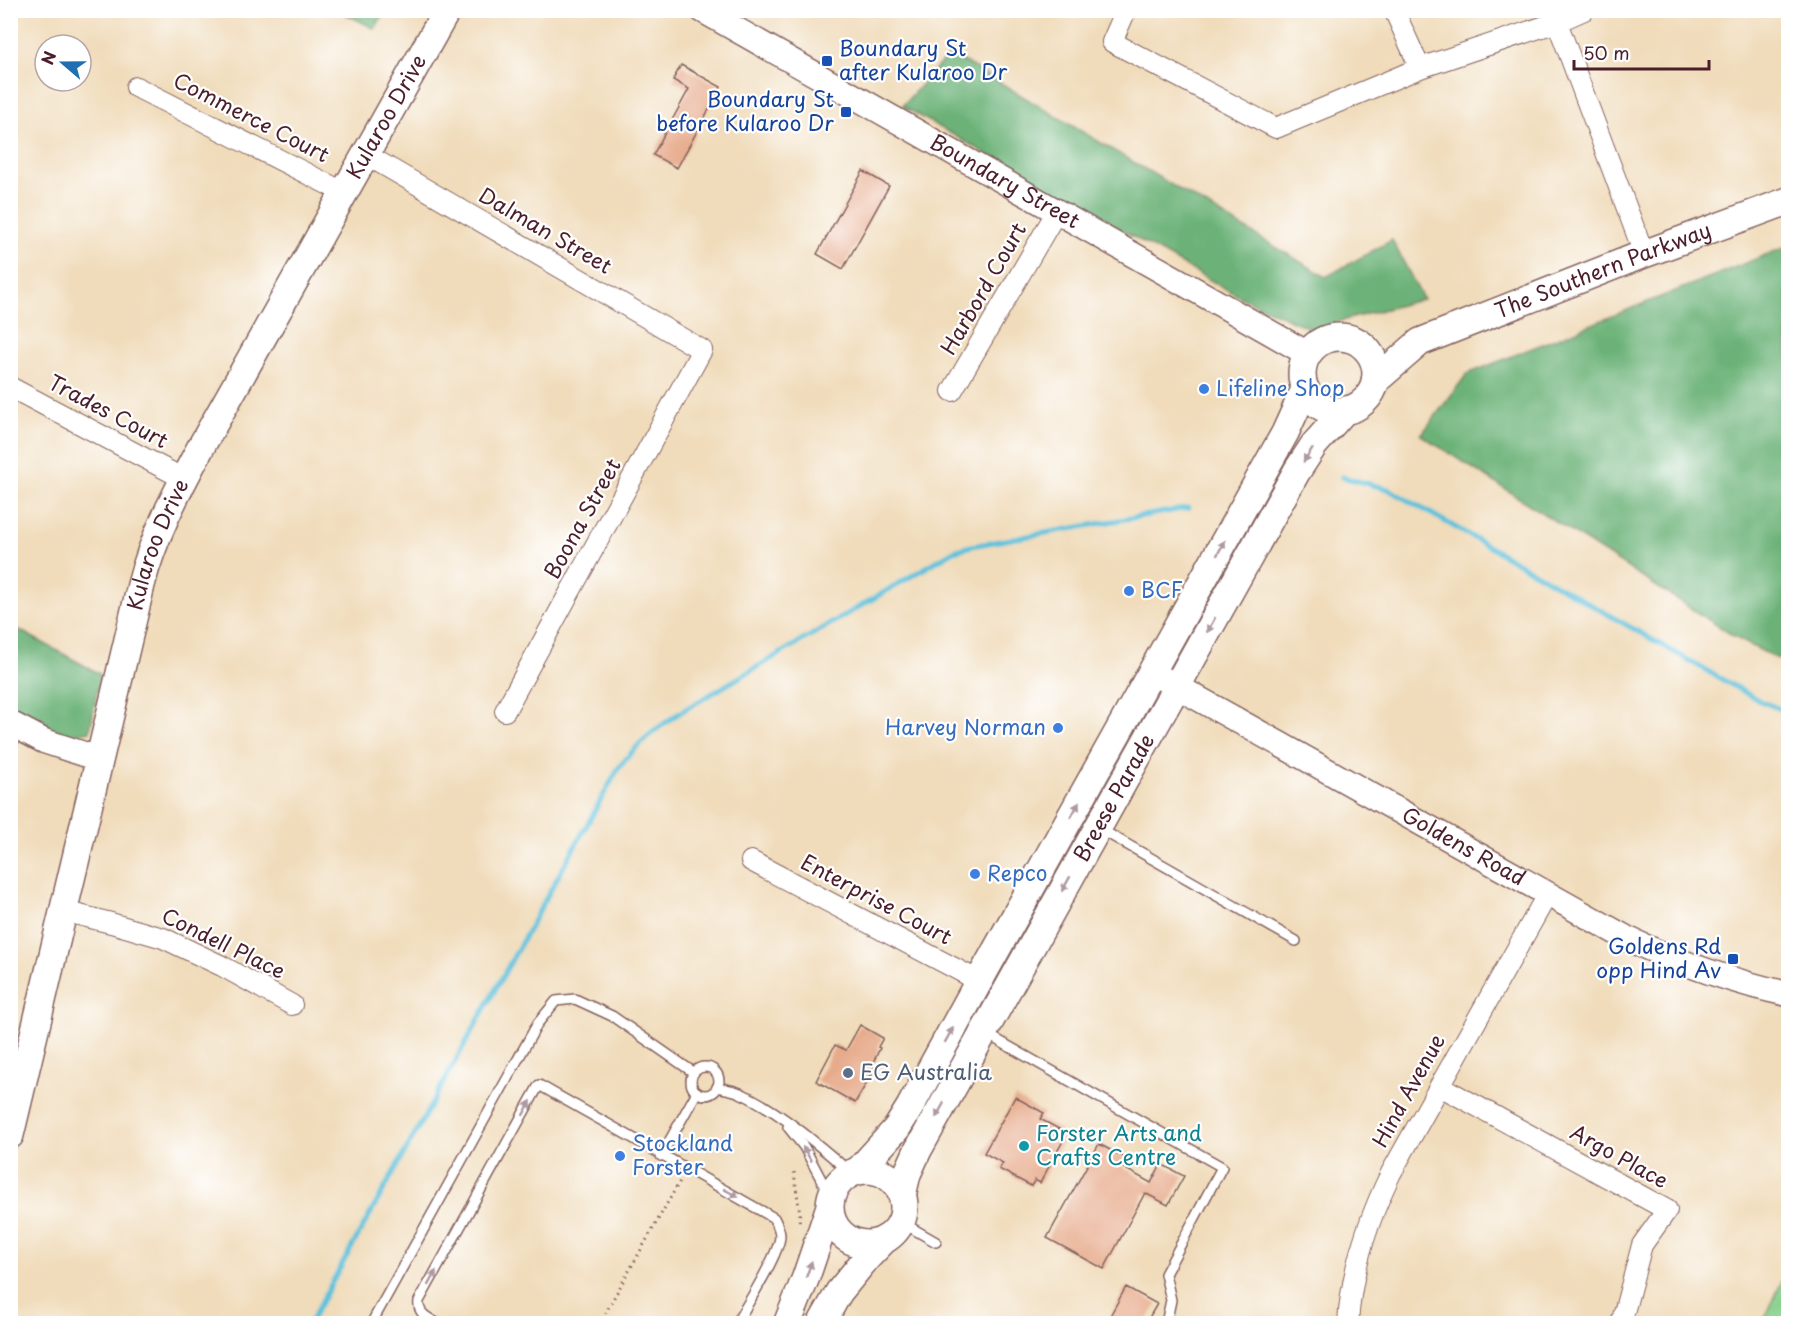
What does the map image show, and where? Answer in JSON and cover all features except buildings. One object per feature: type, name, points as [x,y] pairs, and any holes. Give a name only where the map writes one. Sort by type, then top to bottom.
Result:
[{"type":"main road","name":"Kularoo Drive","points":[[10,1135],[145,569],[157,536],[184,479],[447,10]]},
{"type":"main road","name":"The Southern Parkway","points":[[1375,381],[1420,342],[1788,201]]},
{"type":"main road","points":[[1337,337],[1348,338],[1359,343],[1373,359],[1375,370],[1375,381],[1368,397],[1354,408],[1345,410],[1333,411],[1321,407],[1311,399],[1305,389],[1302,371],[1308,354],[1315,345],[1337,337]]},
{"type":"main road","name":"The Southern Parkway","points":[[1359,343],[1420,342]]},
{"type":"main road","name":"Breese Parade","points":[[855,1172],[897,1128],[910,1107],[1285,433],[1305,389]]},
{"type":"main road","name":"Breese Parade","points":[[821,1323],[839,1292],[896,1219],[907,1174],[918,1150],[983,1032],[1297,471],[1314,445],[1345,410]]},
{"type":"main road","points":[[787,1323],[806,1277],[830,1203],[835,1188],[842,1179],[855,1172],[870,1170],[880,1172],[897,1186],[896,1219],[873,1244],[861,1244],[849,1240],[839,1232],[832,1222],[830,1203]]},
{"type":"street","name":"Boundary Street","points":[[702,10],[1308,354]]},
{"type":"street","points":[[1126,10],[1112,42],[1276,128],[1420,68],[1557,22],[1584,10]]},
{"type":"street","points":[[1394,10],[1420,68]]},
{"type":"street","points":[[1557,22],[1644,255]]},
{"type":"street","name":"Commerce Court","points":[[136,87],[343,192]]},
{"type":"street","name":"Dalman Street","points":[[365,154],[702,350]]},
{"type":"street","name":"Harbord Court","points":[[952,391],[1057,211]]},
{"type":"street","name":"Boona Street","points":[[505,711],[702,350]]},
{"type":"street","name":"Trades Court","points":[[10,387],[184,479]]},
{"type":"street","name":"Goldens Road","points":[[1151,672],[1628,939],[1675,961],[1724,978],[1788,994]]},
{"type":"street","points":[[10,723],[44,741],[99,759]]},
{"type":"street","name":"Enterprise Court","points":[[751,861],[979,981]]},
{"type":"street","name":"Hind Avenue","points":[[1348,1323],[1363,1241],[1376,1203],[1390,1173],[1547,895]]},
{"type":"street","name":"Condell Place","points":[[63,911],[163,938],[222,966],[292,1005]]},
{"type":"street","name":"Argo Place","points":[[1440,1086],[1667,1210],[1642,1245],[1621,1323]]},
{"type":"lane","points":[[1098,828],[1296,941]]},
{"type":"lane","points":[[371,1323],[538,1023],[556,1001],[575,999],[612,1016],[693,1072]]},
{"type":"lane","points":[[983,1032],[1222,1167],[1165,1274],[1171,1300],[1166,1323]]},
{"type":"lane","points":[[705,1067],[714,1070],[718,1078],[714,1091],[706,1095],[693,1089],[690,1081],[693,1072],[705,1067]]},
{"type":"lane","points":[[438,1323],[423,1315],[418,1306],[419,1301],[539,1085],[774,1218],[779,1227],[780,1238],[771,1262],[736,1323]]},
{"type":"lane","points":[[717,1087],[739,1092],[776,1114],[855,1172]]},
{"type":"lane","points":[[662,1156],[697,1092]]},
{"type":"lane","points":[[776,1114],[804,1147],[830,1203]]},
{"type":"lane","points":[[896,1219],[936,1242]]},
{"type":"path","points":[[599,1323],[681,1178]]},
{"type":"green space","points":[[340,11],[385,11],[375,29]]},
{"type":"green space","points":[[950,53],[1326,277],[1392,240],[1423,299],[1311,329],[1242,298],[902,106]]},
{"type":"green space","points":[[1788,246],[1788,664],[1740,640],[1421,435],[1467,374]]},
{"type":"green space","points":[[10,625],[100,674],[90,731],[69,735],[27,720],[11,711]]},
{"type":"green space","points":[[1783,1279],[1788,1282],[1788,1323],[1763,1323]]},
{"type":"waterway","points":[[1342,477],[1388,489],[1760,701],[1788,712]]},
{"type":"waterway","points":[[309,1324],[618,769],[640,743],[684,710],[954,551],[971,546],[1188,508]]},
{"type":"place","name":"Boundary St after Kularoo Dr","points":[[827,61]]},
{"type":"place","name":"Boundary St before Kularoo Dr","points":[[846,112]]},
{"type":"place","name":"Lifeline Shop","points":[[1204,389]]},
{"type":"place","name":"BCF","points":[[1129,591]]},
{"type":"place","name":"Harvey Norman","points":[[1058,728]]},
{"type":"place","name":"Repco","points":[[975,874]]},
{"type":"place","name":"Goldens Rd opp Hind Av","points":[[1733,959]]},
{"type":"place","name":"EG Australia","points":[[848,1073]]},
{"type":"place","name":"Forster Arts and Crafts Centre","points":[[1024,1146]]},
{"type":"place","name":"Stockland Forster","points":[[620,1156]]}]
